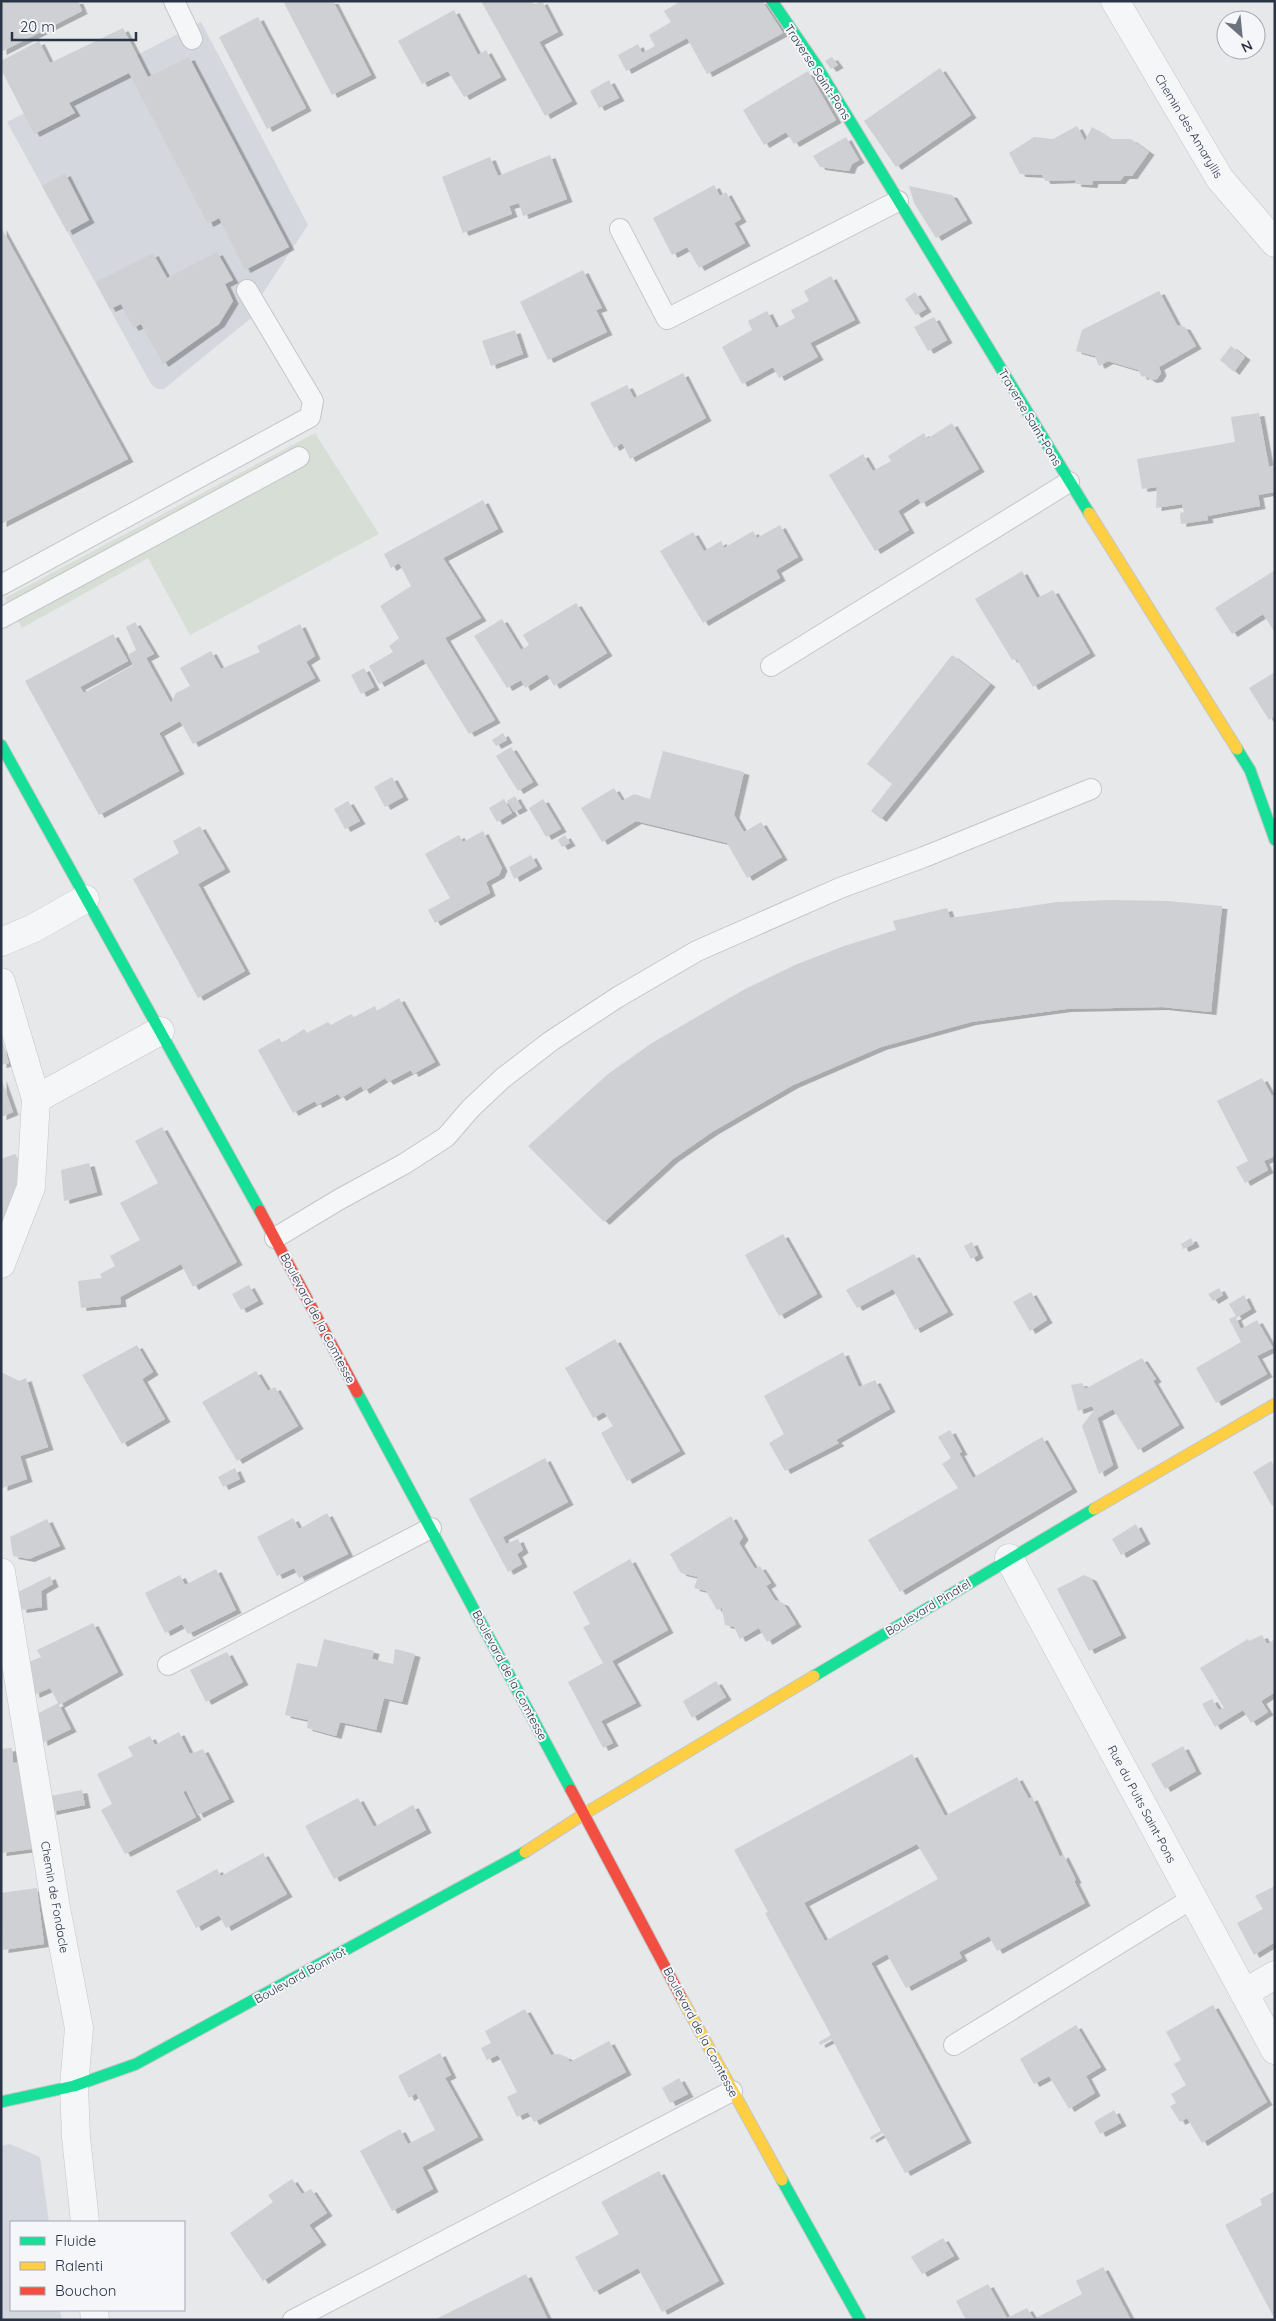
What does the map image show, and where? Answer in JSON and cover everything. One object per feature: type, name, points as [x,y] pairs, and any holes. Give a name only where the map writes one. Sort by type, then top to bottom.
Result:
[{"type":"street","name":"Traverse Saint-Pons","points":[[772,1],[816,65],[1069,482],[1250,770],[1275,840]]},
{"type":"street","name":"Chemin des Amaryllis","points":[[1115,1],[1220,179],[1275,243]]},
{"type":"street","name":"Boulevard de la Comtesse","points":[[1,745],[275,1238],[732,2092],[860,2320]]},
{"type":"street","points":[[1,942],[34,928],[85,898]]},
{"type":"street","points":[[1,982],[36,1099],[31,1187],[1,1264]]},
{"type":"street","points":[[36,1099],[160,1031]]},
{"type":"street","name":"Boulevard Pinatel","points":[[584,1814],[1009,1558],[1275,1404]]},
{"type":"street","name":"Rue du Puits Saint-Pons","points":[[1009,1558],[1275,2050]]},
{"type":"street","name":"Chemin de Fondacle","points":[[1,1572],[8,1646],[79,2028],[74,2086],[76,2137],[85,2221]]},
{"type":"street","name":"Boulevard Bonniot","points":[[1,2102],[74,2086],[136,2064],[542,1843],[584,1814]]},
{"type":"street","points":[[1244,1993],[1275,1975]]},
{"type":"lane","points":[[174,1],[192,38]]},
{"type":"lane","points":[[620,229],[667,318],[898,201]]},
{"type":"lane","points":[[1,585],[310,417],[312,401],[247,290]]},
{"type":"lane","points":[[1,618],[298,457]]},
{"type":"lane","points":[[772,666],[1069,482]]},
{"type":"lane","points":[[275,1238],[340,1198],[404,1164],[446,1137],[503,1078],[551,1041],[618,997],[697,951],[795,906],[924,858],[1091,788]]},
{"type":"lane","points":[[168,1664],[431,1528]]},
{"type":"lane","points":[[954,2045],[1193,1898]]},
{"type":"lane","points":[[292,2320],[732,2092]]},
{"type":"shaded area","points":[[201,22],[308,225],[261,296],[260,315],[250,319],[164,389],[157,389],[151,384],[7,122]]},
{"type":"shaded area","points":[[315,433],[379,534],[190,635],[148,558],[22,628],[5,598]]},
{"type":"shaded area","points":[[10,2144],[40,2157],[49,2221],[10,2221],[10,2311],[60,2311],[62,2320],[1,2320],[1,2146]]},
{"type":"building","points":[[1,1],[78,1],[82,11],[1,52]]},
{"type":"building","points":[[287,1],[333,1],[371,75],[332,95],[284,3]]},
{"type":"building","points":[[481,1],[532,1],[534,5],[542,1],[558,32],[539,42],[572,101],[545,116]]},
{"type":"building","points":[[681,1],[762,1],[783,33],[707,74],[687,38],[626,71],[618,55],[638,44],[642,53],[655,46],[649,35],[671,22],[664,11]]},
{"type":"building","points":[[454,10],[478,55],[486,50],[501,77],[464,97],[448,71],[422,84],[398,41]]},
{"type":"building","points":[[258,17],[306,108],[267,129],[219,37]]},
{"type":"building","points":[[123,28],[148,77],[189,57],[289,247],[245,270],[219,218],[208,224],[129,73],[69,103],[75,113],[34,134],[1,69],[1,61],[39,41],[50,63]]},
{"type":"building","points":[[832,57],[838,65],[831,69],[825,61]]},
{"type":"building","points":[[940,68],[971,115],[896,167],[864,121]]},
{"type":"building","points":[[808,71],[836,120],[794,144],[786,132],[764,145],[743,110]]},
{"type":"building","points":[[609,80],[619,98],[599,108],[590,91]]},
{"type":"building","points":[[1077,126],[1085,141],[1092,127],[1111,139],[1131,139],[1149,152],[1132,176],[1124,176],[1120,181],[1093,181],[1092,185],[1076,184],[1075,180],[1045,181],[1042,175],[1020,174],[1009,153],[1034,137],[1053,139]]},
{"type":"building","points":[[846,137],[859,160],[852,164],[849,171],[820,167],[813,156]]},
{"type":"building","points":[[550,155],[567,199],[523,216],[519,203],[509,206],[512,214],[463,233],[442,177],[490,157],[498,176]]},
{"type":"building","points":[[65,173],[89,220],[67,232],[42,186]]},
{"type":"building","points":[[714,185],[720,196],[726,192],[741,219],[734,223],[745,243],[699,268],[687,247],[672,255],[653,218]]},
{"type":"building","points":[[909,186],[952,195],[967,220],[936,238],[914,203]]},
{"type":"building","points":[[1,227],[128,459],[1,524]]},
{"type":"building","points":[[217,252],[233,280],[225,284],[233,301],[219,324],[163,364],[141,324],[133,328],[121,304],[110,309],[96,282],[153,253],[167,278]]},
{"type":"building","points":[[583,270],[602,308],[596,310],[607,332],[548,360],[520,302]]},
{"type":"building","points":[[831,276],[855,320],[810,343],[818,357],[779,378],[773,367],[742,384],[722,347],[752,330],[748,321],[767,311],[776,328],[795,318],[791,310],[809,301],[804,291]]},
{"type":"building","points":[[1159,291],[1177,325],[1185,327],[1196,346],[1159,367],[1161,373],[1157,379],[1151,380],[1145,376],[1142,377],[1138,370],[1108,361],[1099,366],[1095,356],[1076,351],[1082,330]]},
{"type":"building","points":[[915,292],[926,309],[916,315],[905,299]]},
{"type":"building","points":[[934,317],[947,340],[928,351],[914,327]]},
{"type":"building","points":[[515,330],[523,354],[491,366],[482,341]]},
{"type":"building","points":[[1231,346],[1245,357],[1234,372],[1220,360]]},
{"type":"building","points":[[683,373],[706,418],[630,459],[622,443],[614,448],[590,403],[627,385],[634,398]]},
{"type":"building","points":[[1259,413],[1269,467],[1275,465],[1275,492],[1258,495],[1260,506],[1207,516],[1208,520],[1181,524],[1180,513],[1184,512],[1182,504],[1156,508],[1157,487],[1142,489],[1137,459],[1235,442],[1231,417]]},
{"type":"building","points":[[952,423],[979,469],[921,504],[918,498],[898,511],[909,530],[875,551],[829,475],[863,454],[873,471],[891,461],[888,456],[924,433],[927,439]]},
{"type":"building","points":[[483,500],[498,529],[443,558],[481,618],[445,638],[495,720],[469,734],[423,659],[379,684],[369,666],[393,652],[389,646],[399,638],[380,606],[411,586],[399,563],[391,568],[384,554]]},
{"type":"building","points":[[780,525],[798,557],[776,570],[780,578],[703,623],[660,551],[693,532],[704,551],[721,541],[724,548],[753,531],[757,538]]},
{"type":"building","points":[[1275,570],[1275,633],[1263,614],[1232,634],[1215,608]]},
{"type":"building","points":[[1022,571],[1037,598],[1053,590],[1090,653],[1033,687],[1016,658],[1012,660],[975,599]]},
{"type":"building","points":[[576,603],[607,653],[554,686],[547,674],[525,688],[521,680],[507,688],[474,636],[502,619],[521,650],[529,645],[523,635]]},
{"type":"building","points":[[135,622],[154,654],[146,658],[171,703],[176,693],[190,686],[180,668],[211,651],[221,669],[260,652],[257,646],[300,624],[315,656],[306,662],[315,678],[193,744],[180,721],[159,733],[179,771],[99,815],[25,681],[113,634],[128,661],[80,687],[84,693],[133,665],[128,655],[136,650],[126,627]]},
{"type":"building","points":[[952,655],[990,684],[881,819],[871,811],[892,784],[867,764]]},
{"type":"building","points":[[364,668],[374,687],[361,694],[351,675]]},
{"type":"building","points":[[1275,672],[1275,716],[1269,720],[1249,688]]},
{"type":"building","points":[[503,733],[507,740],[496,746],[492,740]]},
{"type":"building","points":[[511,747],[533,782],[518,791],[496,756]]},
{"type":"building","points":[[663,751],[744,772],[734,815],[744,832],[761,822],[782,857],[747,878],[727,843],[636,821],[602,842],[581,808],[614,788],[622,801],[634,794],[650,799]]},
{"type":"building","points":[[392,777],[403,797],[385,807],[374,787]]},
{"type":"building","points":[[515,796],[522,808],[514,812],[507,801]]},
{"type":"building","points":[[504,799],[512,813],[497,822],[489,808]]},
{"type":"building","points":[[543,799],[561,829],[546,837],[529,808]]},
{"type":"building","points":[[348,801],[360,821],[345,829],[334,809]]},
{"type":"building","points":[[200,826],[225,869],[198,884],[245,971],[198,998],[133,879],[179,853],[173,841]]},
{"type":"building","points":[[483,831],[502,868],[499,875],[486,882],[490,893],[435,923],[428,910],[450,898],[425,854],[459,835],[463,842]]},
{"type":"building","points":[[565,835],[570,843],[562,847],[558,840]]},
{"type":"building","points":[[531,855],[537,866],[514,879],[509,867]]},
{"type":"building","points":[[1167,901],[1222,906],[1211,1012],[1162,1007],[1066,1009],[971,1022],[881,1047],[793,1085],[712,1132],[673,1159],[604,1222],[528,1146],[608,1074],[652,1043],[745,989],[795,965],[844,946],[896,930],[893,921],[947,908],[950,918],[1057,902]]},
{"type":"building","points":[[399,998],[435,1062],[413,1074],[411,1070],[388,1082],[385,1078],[364,1091],[361,1086],[341,1098],[338,1094],[317,1105],[315,1101],[293,1113],[258,1050],[279,1038],[282,1043],[304,1029],[307,1033],[328,1022],[331,1025],[351,1014],[354,1017],[375,1006],[377,1011]]},
{"type":"building","points":[[1,1037],[9,1063],[1,1065]]},
{"type":"building","points":[[1,1078],[13,1112],[1,1117]]},
{"type":"building","points":[[1262,1078],[1272,1096],[1275,1094],[1275,1156],[1264,1161],[1268,1170],[1245,1183],[1236,1167],[1248,1161],[1217,1101]]},
{"type":"building","points":[[162,1127],[237,1262],[193,1287],[181,1264],[120,1297],[121,1304],[81,1308],[78,1281],[102,1278],[100,1274],[115,1266],[110,1256],[140,1240],[120,1203],[158,1183],[135,1141]]},
{"type":"building","points":[[15,1154],[22,1165],[21,1175],[1,1233],[1,1159]]},
{"type":"building","points":[[89,1163],[97,1192],[64,1201],[61,1170]]},
{"type":"building","points":[[783,1234],[817,1294],[779,1316],[745,1255]]},
{"type":"building","points":[[1191,1238],[1194,1244],[1183,1249],[1181,1244]]},
{"type":"building","points":[[972,1242],[978,1255],[971,1259],[964,1246]]},
{"type":"building","points":[[914,1254],[948,1312],[915,1330],[893,1289],[857,1308],[846,1290]]},
{"type":"building","points":[[249,1285],[258,1301],[241,1310],[232,1294]]},
{"type":"building","points":[[1219,1288],[1223,1295],[1213,1301],[1208,1294]]},
{"type":"building","points":[[1031,1292],[1047,1320],[1030,1331],[1013,1302]]},
{"type":"building","points":[[1244,1295],[1251,1309],[1236,1318],[1241,1329],[1257,1320],[1273,1348],[1257,1356],[1267,1374],[1216,1403],[1196,1368],[1241,1342],[1229,1319],[1236,1316],[1229,1304]]},
{"type":"building","points":[[615,1339],[680,1451],[627,1481],[601,1433],[613,1426],[604,1412],[593,1418],[565,1368]]},
{"type":"building","points":[[137,1345],[153,1372],[142,1379],[165,1419],[122,1444],[82,1375]]},
{"type":"building","points":[[843,1352],[859,1387],[875,1380],[890,1409],[836,1440],[839,1443],[785,1471],[769,1443],[784,1434],[764,1396]]},
{"type":"building","points":[[1142,1358],[1156,1379],[1153,1381],[1179,1425],[1138,1450],[1113,1409],[1097,1418],[1113,1465],[1099,1474],[1082,1426],[1094,1410],[1092,1406],[1078,1411],[1071,1385],[1082,1383],[1085,1389]]},
{"type":"building","points":[[256,1371],[268,1391],[275,1387],[298,1426],[237,1461],[202,1402]]},
{"type":"building","points":[[1,1372],[19,1381],[26,1378],[48,1447],[20,1456],[27,1479],[2,1488]]},
{"type":"building","points":[[950,1430],[962,1452],[959,1453],[973,1478],[1042,1437],[1072,1489],[900,1592],[868,1540],[958,1488],[942,1464],[951,1458],[938,1437]]},
{"type":"building","points":[[545,1458],[568,1502],[503,1537],[506,1544],[518,1539],[523,1550],[517,1554],[522,1564],[508,1572],[469,1499]]},
{"type":"building","points":[[1271,1461],[1275,1467],[1275,1504],[1272,1506],[1253,1472]]},
{"type":"building","points":[[235,1468],[240,1479],[223,1487],[218,1477]]},
{"type":"building","points":[[327,1513],[348,1554],[299,1578],[294,1568],[277,1576],[257,1537],[293,1518],[299,1529]]},
{"type":"building","points":[[731,1516],[743,1537],[739,1543],[755,1569],[760,1566],[771,1583],[766,1586],[775,1600],[783,1603],[796,1624],[767,1642],[759,1628],[740,1639],[734,1627],[725,1625],[722,1608],[717,1610],[706,1591],[694,1588],[698,1577],[681,1573],[670,1554]]},
{"type":"building","points":[[47,1519],[60,1546],[29,1559],[13,1556],[10,1537]]},
{"type":"building","points":[[1136,1524],[1145,1541],[1121,1555],[1112,1539]]},
{"type":"building","points":[[630,1559],[668,1630],[612,1661],[636,1703],[601,1721],[613,1743],[603,1748],[568,1682],[603,1663],[583,1627],[590,1624],[573,1592]]},
{"type":"building","points":[[216,1569],[236,1610],[188,1634],[182,1624],[165,1633],[145,1593],[180,1575],[185,1585]]},
{"type":"building","points":[[1084,1575],[1091,1578],[1121,1635],[1089,1651],[1057,1589]]},
{"type":"building","points":[[50,1576],[53,1584],[41,1591],[42,1607],[21,1610],[18,1592]]},
{"type":"building","points":[[93,1623],[118,1672],[59,1705],[71,1729],[42,1743],[37,1714],[58,1703],[50,1688],[34,1695],[29,1662],[41,1657],[37,1650]]},
{"type":"building","points":[[1262,1635],[1267,1644],[1275,1639],[1275,1692],[1261,1701],[1268,1712],[1251,1723],[1243,1710],[1215,1727],[1202,1704],[1212,1699],[1219,1710],[1224,1708],[1200,1668],[1248,1639],[1249,1641]]},
{"type":"building","points":[[324,1639],[374,1651],[372,1659],[393,1664],[395,1649],[415,1654],[402,1702],[384,1698],[376,1730],[340,1722],[336,1736],[307,1728],[308,1720],[285,1715],[297,1663],[317,1667]]},
{"type":"building","points":[[227,1652],[243,1682],[206,1702],[190,1670]]},
{"type":"building","points":[[716,1681],[726,1697],[692,1718],[683,1701]]},
{"type":"building","points":[[179,1732],[190,1754],[203,1749],[229,1799],[198,1815],[186,1790],[183,1792],[196,1817],[125,1854],[101,1810],[112,1804],[97,1774],[133,1756],[128,1747],[150,1736],[155,1745]]},
{"type":"building","points":[[1183,1746],[1196,1771],[1165,1789],[1151,1764]]},
{"type":"building","points":[[12,1748],[13,1763],[22,1762],[32,1849],[1,1853],[1,1749]]},
{"type":"building","points":[[912,1754],[945,1816],[1017,1777],[1029,1799],[1032,1797],[1060,1857],[1063,1854],[1085,1903],[997,1951],[989,1936],[959,1952],[962,1958],[906,1988],[887,1954],[871,1963],[966,2140],[905,2173],[883,2133],[871,2140],[870,2137],[881,2131],[832,2039],[820,2045],[819,2042],[831,2035],[765,1913],[768,1912],[734,1850]],"holes":[[[917,1844],[938,1879],[825,1941],[804,1903]]]},
{"type":"building","points":[[82,1790],[85,1805],[51,1812],[50,1796]]},
{"type":"building","points":[[358,1798],[374,1827],[413,1805],[426,1830],[334,1879],[305,1826]]},
{"type":"building","points":[[263,1853],[287,1894],[226,1928],[219,1915],[196,1928],[176,1891],[217,1869],[221,1876]]},
{"type":"building","points":[[1275,1886],[1275,1942],[1254,1955],[1237,1923],[1263,1909],[1255,1896]]},
{"type":"building","points":[[37,1888],[44,1944],[3,1950],[1,1893]]},
{"type":"building","points":[[1213,2005],[1267,2102],[1202,2143],[1187,2118],[1180,2122],[1170,2106],[1176,2103],[1171,2094],[1186,2085],[1174,2064],[1181,2060],[1166,2032]]},
{"type":"building","points":[[525,2009],[551,2055],[559,2054],[567,2057],[570,2062],[609,2041],[626,2072],[534,2122],[528,2112],[517,2117],[507,2097],[517,2092],[498,2055],[487,2060],[481,2048],[491,2043],[485,2031]]},
{"type":"building","points":[[1076,2025],[1101,2067],[1086,2076],[1095,2093],[1069,2109],[1049,2076],[1034,2084],[1020,2059]]},
{"type":"building","points":[[440,2053],[451,2075],[445,2078],[478,2137],[422,2167],[433,2189],[392,2211],[360,2151],[400,2129],[408,2144],[435,2130],[416,2093],[409,2098],[398,2076]]},
{"type":"building","points":[[679,2078],[688,2094],[670,2103],[662,2088]]},
{"type":"building","points":[[1114,2110],[1121,2123],[1100,2134],[1094,2122]]},
{"type":"building","points":[[659,2171],[719,2281],[662,2312],[638,2268],[594,2292],[575,2257],[619,2234],[601,2202]]},
{"type":"building","points":[[292,2179],[302,2194],[311,2189],[327,2213],[309,2225],[321,2242],[263,2281],[230,2233],[273,2202],[268,2195]]},
{"type":"building","points":[[1275,2191],[1275,2315],[1273,2316],[1225,2225],[1262,2205],[1260,2199]]},
{"type":"building","points":[[943,2238],[954,2256],[922,2274],[911,2257]]},
{"type":"building","points":[[1103,2267],[1131,2320],[966,2320],[956,2301],[988,2284],[1007,2318],[1027,2308],[1034,2319],[1082,2294],[1076,2281]]},
{"type":"building","points":[[526,2274],[548,2320],[434,2320]]},
{"type":"traffic: fast","points":[[772,1],[816,65],[1089,513]]},
{"type":"traffic: fast","points":[[1,745],[260,1211]]},
{"type":"traffic: fast","points":[[1237,749],[1250,770],[1275,840]]},
{"type":"traffic: fast","points":[[357,1392],[571,1790]]},
{"type":"traffic: fast","points":[[814,1676],[1094,1509]]},
{"type":"traffic: fast","points":[[1,2102],[74,2086],[136,2064],[525,1852]]},
{"type":"traffic: fast","points":[[782,2180],[860,2320]]},
{"type":"traffic: slow","points":[[1089,513],[1237,749]]},
{"type":"traffic: slow","points":[[1094,1509],[1275,1404]]},
{"type":"traffic: slow","points":[[525,1852],[584,1814],[814,1676]]},
{"type":"traffic: slow","points":[[681,1997],[782,2180]]},
{"type":"traffic: jam","points":[[260,1211],[357,1392]]},
{"type":"traffic: jam","points":[[571,1790],[681,1997]]}]
